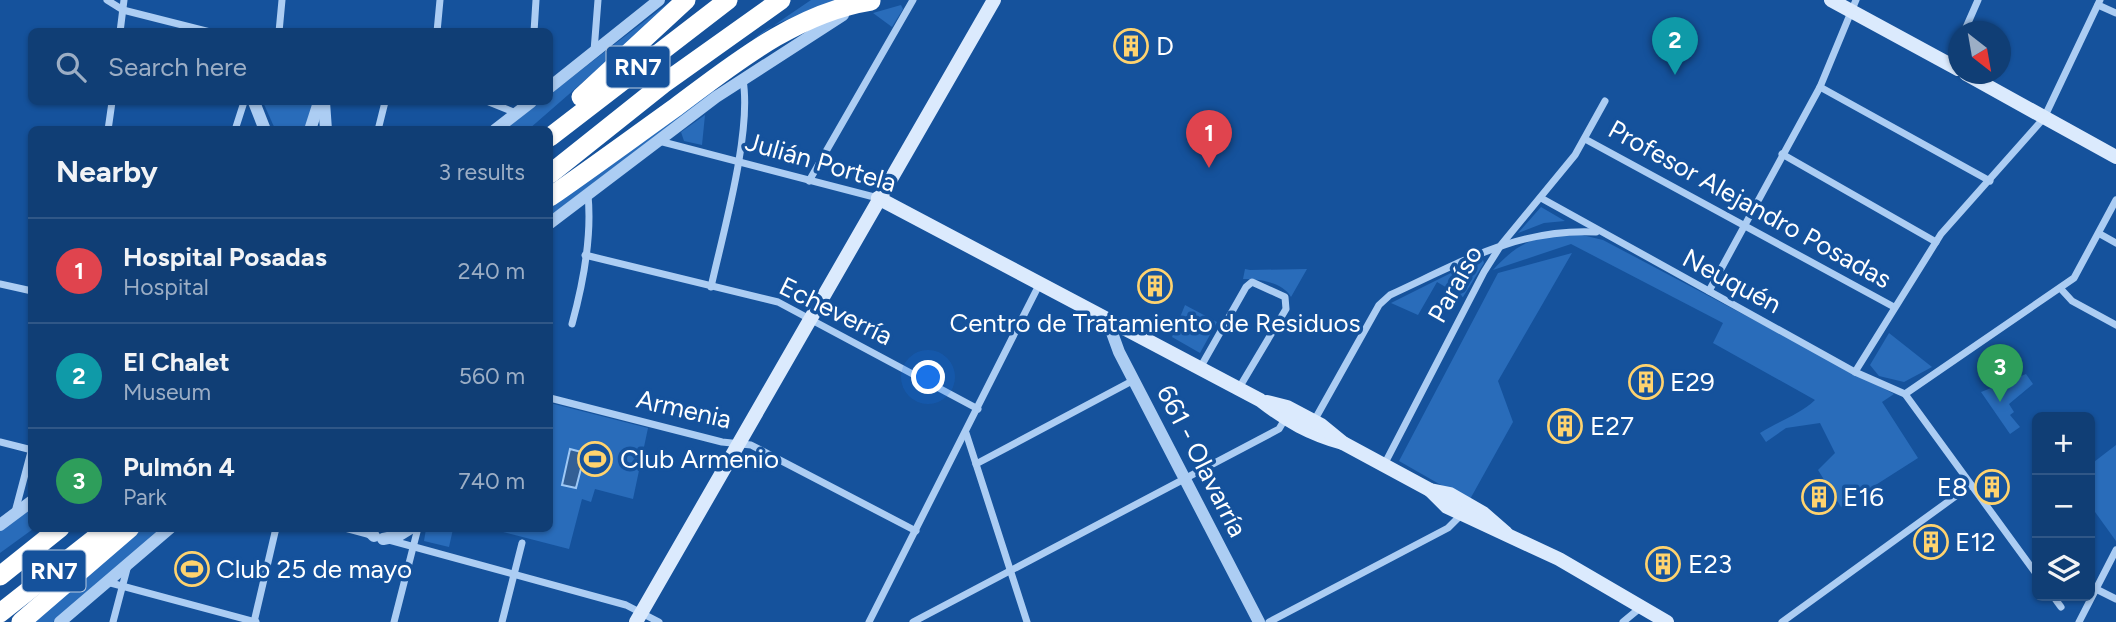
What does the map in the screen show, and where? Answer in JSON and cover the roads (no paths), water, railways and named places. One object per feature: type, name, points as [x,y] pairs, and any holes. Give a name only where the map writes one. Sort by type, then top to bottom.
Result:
[{"type":"highway","points":[[551,126],[686,0]]},
{"type":"highway","name":"RN7","points":[[553,135],[728,0]]},
{"type":"highway","name":"RN7","points":[[553,172],[663,83],[780,0]]},
{"type":"highway","points":[[553,195],[727,69],[796,25],[845,5],[873,0]]},
{"type":"highway","points":[[0,560],[44,532]]},
{"type":"highway","name":"RN7","points":[[0,576],[55,532]]},
{"type":"highway","name":"RN7","points":[[0,614],[103,532]]},
{"type":"highway","points":[[21,622],[125,532]]},
{"type":"main road","points":[[639,617],[994,0]]},
{"type":"main road","points":[[1831,0],[1853,5],[1948,62]]},
{"type":"main road","points":[[1984,84],[2116,157]]},
{"type":"main road","name":"Julián Portela","points":[[878,198],[1260,400]]},
{"type":"main road","points":[[1260,400],[1287,407],[1314,421],[1343,443],[1430,490],[1447,507],[1461,515],[1506,533],[1667,622]]},
{"type":"main road","points":[[1260,400],[1313,435],[1343,443]]},
{"type":"main road","points":[[1430,490],[1450,494],[1483,513],[1506,533]]},
{"type":"main road","points":[[1608,587],[1641,597],[1679,622]]},
{"type":"street","points":[[107,0],[123,10],[194,28]]},
{"type":"street","points":[[121,28],[124,0]]},
{"type":"street","points":[[279,28],[282,0]]},
{"type":"street","points":[[437,28],[440,0]]},
{"type":"street","points":[[534,28],[536,0]]},
{"type":"street","points":[[594,51],[598,0]]},
{"type":"street","points":[[553,85],[659,0]]},
{"type":"street","points":[[553,221],[742,79],[836,18],[873,0]]},
{"type":"street","points":[[809,181],[914,0]]},
{"type":"street","points":[[1969,21],[1978,0]]},
{"type":"street","points":[[1855,372],[1936,242],[2045,118],[2099,3],[2116,13]]},
{"type":"street","points":[[1709,291],[1820,87],[1853,5]]},
{"type":"street","points":[[711,287],[737,164],[744,97],[742,79]]},
{"type":"street","points":[[1820,87],[1990,181]]},
{"type":"street","name":"Paraíso","points":[[1384,464],[1501,245],[1586,139],[1605,101]]},
{"type":"street","points":[[109,126],[112,105]]},
{"type":"street","points":[[236,126],[243,105]]},
{"type":"street","points":[[255,105],[262,126]]},
{"type":"street","points":[[312,126],[321,105]]},
{"type":"street","points":[[322,105],[325,126]]},
{"type":"street","points":[[379,126],[384,105]]},
{"type":"street","points":[[496,105],[516,113]]},
{"type":"street","points":[[500,126],[527,105]]},
{"type":"street","name":"Profesor Alejandro Posadas","points":[[1586,139],[1894,307]]},
{"type":"street","name":"Julián Portela","points":[[658,141],[737,164],[878,198]]},
{"type":"street","points":[[1782,154],[1936,242]]},
{"type":"street","points":[[572,324],[579,298],[584,255],[587,194]]},
{"type":"street","name":"Neuquén","points":[[1541,198],[1597,232],[1855,372],[1905,394]]},
{"type":"street","points":[[2032,568],[1905,394],[2061,289],[2079,272],[2116,200]]},
{"type":"street","points":[[1314,421],[1384,300],[1501,245],[1550,232],[1597,232]]},
{"type":"street","points":[[2099,234],[2116,243]]},
{"type":"street","name":"Echeverría","points":[[584,255],[778,302],[978,409]]},
{"type":"street","points":[[1200,368],[1246,287],[1252,282],[1285,296],[1286,309],[1239,389]]},
{"type":"street","points":[[869,622],[1041,283]]},
{"type":"street","points":[[0,284],[28,290]]},
{"type":"street","points":[[2061,289],[2072,301],[2116,324]]},
{"type":"street","name":"661 - Olavarría","points":[[1107,319],[1134,380],[1259,622]]},
{"type":"street","points":[[976,464],[1134,380]]},
{"type":"street","name":"Armenia","points":[[553,399],[722,442],[751,445],[916,531]]},
{"type":"street","points":[[913,622],[1279,429],[1285,419]]},
{"type":"street","points":[[966,433],[1027,622]]},
{"type":"street","points":[[0,442],[28,448]]},
{"type":"street","points":[[15,514],[28,461]]},
{"type":"street","points":[[1782,622],[1971,485]]},
{"type":"street","points":[[0,525],[28,504]]},
{"type":"street","points":[[1269,622],[1448,528],[1461,515]]},
{"type":"street","points":[[60,622],[165,532]]},
{"type":"street","points":[[107,582],[255,622],[275,532]]},
{"type":"street","points":[[374,534],[398,536],[404,532]]},
{"type":"street","points":[[394,622],[417,532]]},
{"type":"street","points":[[374,534],[513,573],[659,622]]},
{"type":"street","points":[[502,622],[522,543]]},
{"type":"street","points":[[2079,622],[2116,550]]},
{"type":"street","points":[[113,622],[128,564]]},
{"type":"street","points":[[2096,589],[2116,599]]},
{"type":"street","points":[[2057,601],[2061,607]]},
{"type":"street","points":[[1623,622],[1640,608]]},
{"type":"place","name":"D","points":[[1131,46]]},
{"type":"place","name":"El Chalet","points":[[1675,75]]},
{"type":"place","name":"Hospital Posadas","points":[[1209,168]]},
{"type":"place","name":"Centro de Tratamiento de Residuos","points":[[1155,286]]},
{"type":"place","name":"E29","points":[[1646,382]]},
{"type":"place","name":"Pulmón 4","points":[[2000,402]]},
{"type":"place","name":"E27","points":[[1565,426]]},
{"type":"place","name":"Club Armenio","points":[[595,459]]},
{"type":"place","name":"E8","points":[[1992,487]]},
{"type":"place","name":"E16","points":[[1819,497]]},
{"type":"place","name":"E12","points":[[1931,542]]},
{"type":"place","name":"E23","points":[[1663,564]]},
{"type":"place","name":"Club 25 de mayo","points":[[192,569]]}]
